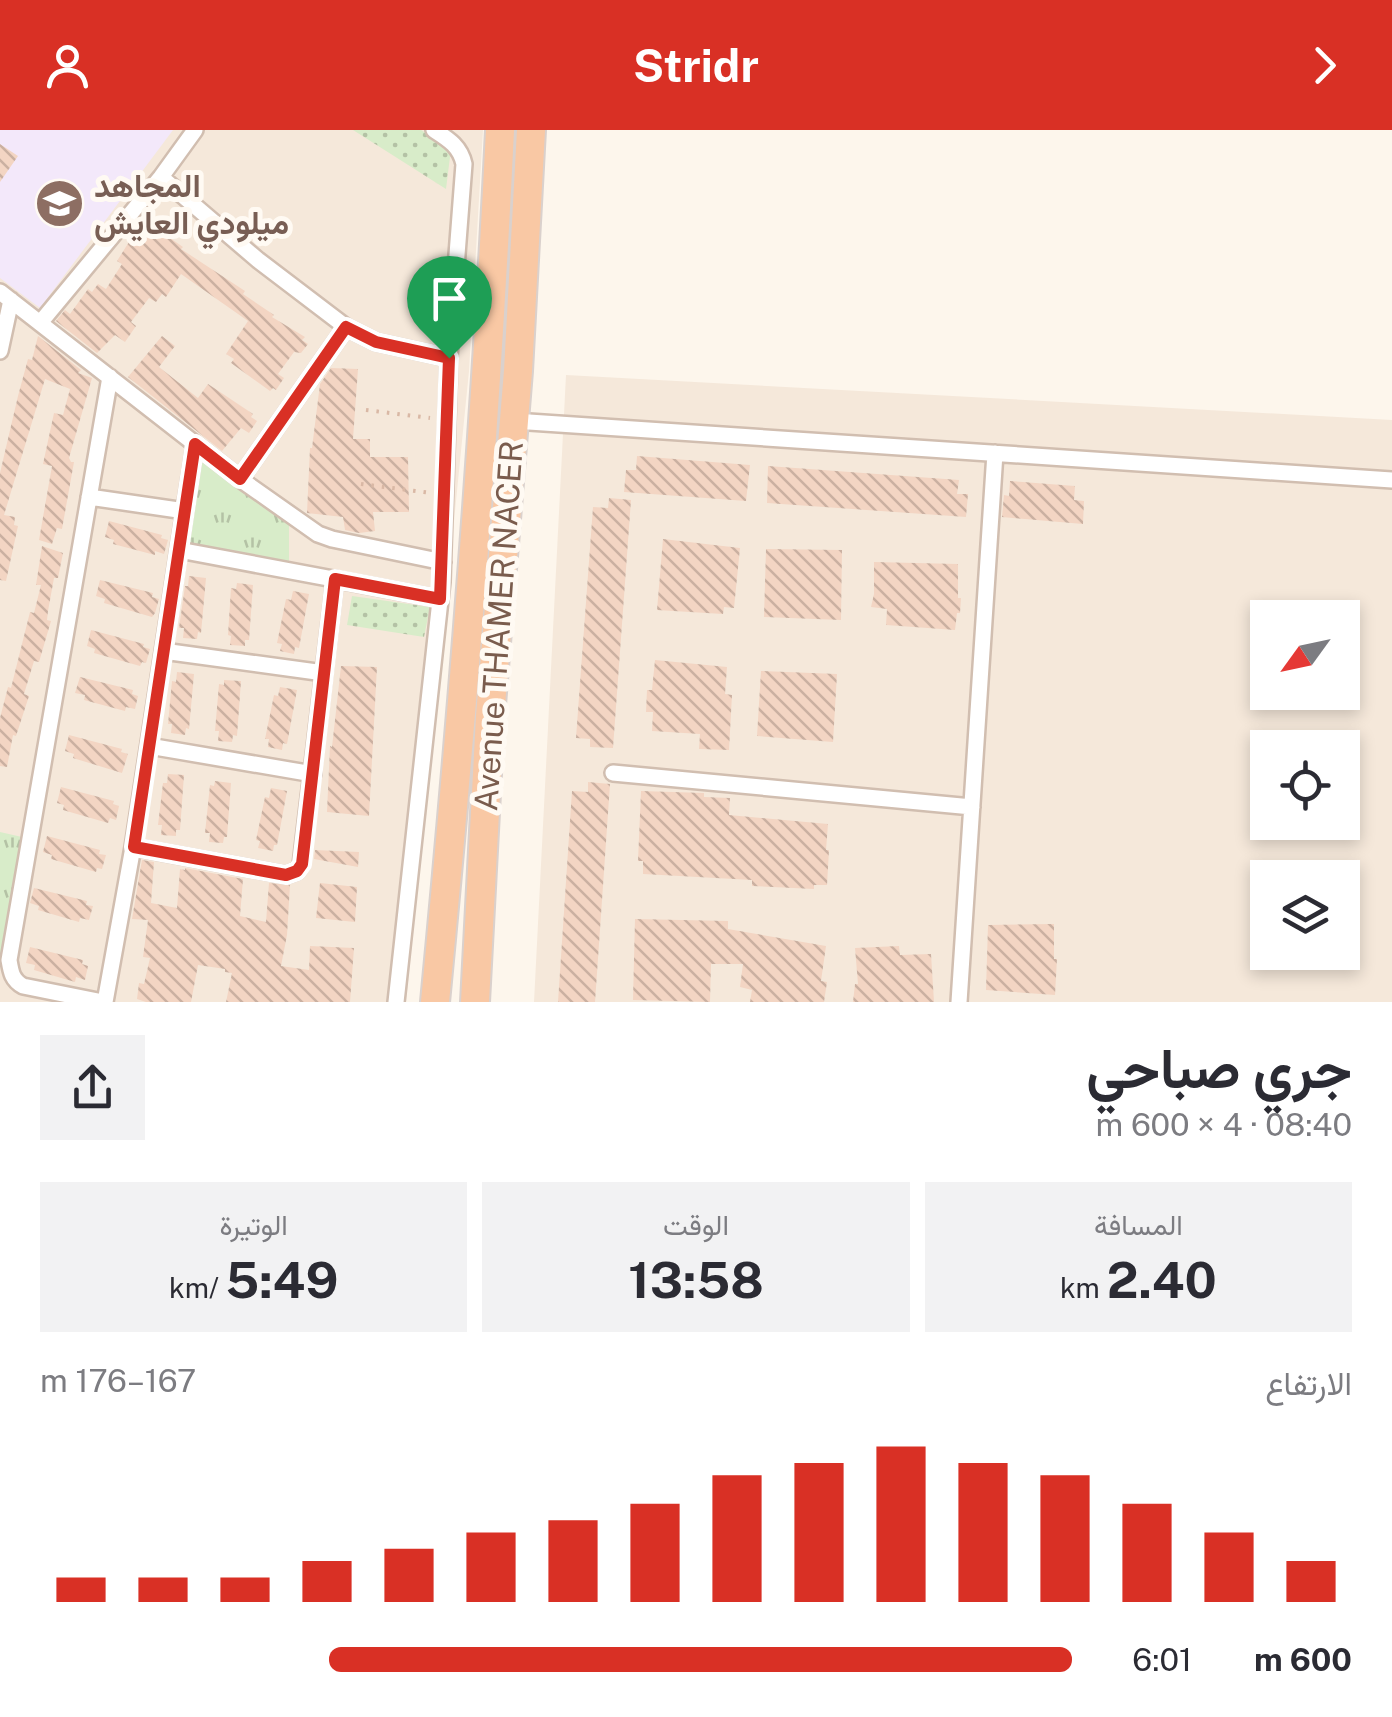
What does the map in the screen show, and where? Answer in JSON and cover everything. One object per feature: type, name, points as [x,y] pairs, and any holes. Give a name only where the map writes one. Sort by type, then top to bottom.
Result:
[{"type":"highway","name":"Avenue THAMER NACER","points":[[435,1002],[488,368],[500,130]]},
{"type":"highway","name":"Avenue THAMER NACER","points":[[475,1002],[490,717],[532,130]]},
{"type":"street","points":[[40,323],[196,130]]},
{"type":"street","points":[[396,1002],[440,599],[449,358],[464,164],[457,146],[434,130]]},
{"type":"street","points":[[161,177],[258,260],[346,327],[376,342],[449,358]]},
{"type":"street","points":[[5,296],[240,479],[318,534],[443,562]]},
{"type":"street","points":[[0,351],[5,296]]},
{"type":"street","points":[[240,479],[346,327]]},
{"type":"street","points":[[110,377],[9,960],[12,975],[23,986],[104,1002],[134,847],[195,444]]},
{"type":"street","points":[[514,421],[1392,480]]},
{"type":"street","points":[[959,1002],[995,453]]},
{"type":"street","points":[[89,496],[185,510]]},
{"type":"street","points":[[178,550],[440,599]]},
{"type":"street","points":[[134,847],[286,875],[302,864],[335,579]]},
{"type":"street","points":[[163,651],[324,673]]},
{"type":"street","points":[[149,746],[313,774]]},
{"type":"street","points":[[613,773],[972,807]]},
{"type":"path","points":[[366,410],[447,420]]},
{"type":"path","points":[[361,484],[445,495]]},
{"type":"shaded area","points":[[0,130],[483,130],[469,371],[406,1002],[0,1002]]},
{"type":"shaded area","name":"المجاهد ميلودي العايش","points":[[0,130],[173,130],[40,308],[0,278]]},
{"type":"shaded area","points":[[566,375],[1392,420],[1392,1002],[534,1002]]},
{"type":"green space","points":[[353,130],[421,130],[451,149],[446,189]]},
{"type":"green space","points":[[198,458],[289,517],[289,571],[184,548]]},
{"type":"green space","points":[[352,596],[430,607],[424,637],[347,625]]},
{"type":"green space","points":[[0,832],[22,837],[0,960]]},
{"type":"building","points":[[0,144],[18,156],[0,182]]},
{"type":"building","points":[[141,218],[245,291],[243,294],[272,317],[305,337],[302,340],[308,344],[301,353],[294,352],[278,374],[284,378],[276,390],[270,391],[231,363],[234,359],[226,354],[248,321],[181,274],[166,297],[162,294],[156,302],[149,298],[131,322],[136,326],[125,342],[115,335],[97,353],[56,321],[65,310],[70,314],[88,289],[92,292],[98,284],[106,289],[122,264],[117,261]]},
{"type":"building","points":[[38,336],[81,370],[78,373],[92,378],[69,458],[74,462],[62,529],[57,528],[52,544],[39,540],[52,466],[43,464],[54,413],[63,415],[70,389],[45,379],[4,515],[15,517],[14,525],[18,526],[6,581],[0,580],[0,473],[28,359],[32,360]]},
{"type":"building","points":[[162,336],[175,346],[159,367],[198,398],[208,384],[253,414],[251,417],[257,421],[249,433],[241,428],[222,451],[128,377]]},
{"type":"building","points":[[331,368],[358,369],[353,439],[370,439],[370,457],[408,457],[409,512],[373,512],[375,531],[345,530],[343,517],[307,513],[310,448],[320,384]]},
{"type":"building","points":[[637,456],[750,465],[746,501],[624,492],[626,470],[636,470]]},
{"type":"building","points":[[768,466],[959,480],[957,494],[968,494],[966,517],[767,503]]},
{"type":"building","points":[[1010,481],[1075,486],[1074,500],[1084,501],[1083,524],[1002,517]]},
{"type":"building","points":[[609,498],[631,500],[613,748],[590,747],[590,739],[576,738],[593,507],[608,508]]},
{"type":"building","points":[[109,521],[162,535],[168,540],[164,554],[113,544],[114,540],[105,537]]},
{"type":"building","points":[[663,539],[740,548],[734,608],[724,607],[723,614],[657,610]]},
{"type":"building","points":[[42,546],[63,553],[48,611],[47,620],[51,621],[24,694],[29,696],[16,736],[13,735],[7,767],[0,766],[0,718],[41,585],[36,585]]},
{"type":"building","points":[[766,549],[842,550],[841,620],[764,617]]},
{"type":"building","points":[[874,562],[958,564],[961,598],[955,630],[886,625],[887,609],[871,607]]},
{"type":"building","points":[[189,576],[206,578],[201,633],[198,632],[197,639],[183,638],[184,628],[179,628]]},
{"type":"building","points":[[100,580],[153,593],[152,597],[159,599],[155,613],[152,617],[104,603],[105,599],[96,596]]},
{"type":"building","points":[[237,583],[253,585],[249,640],[245,640],[245,646],[230,645],[228,635],[231,588],[236,589]]},
{"type":"building","points":[[293,591],[309,594],[299,648],[295,647],[294,654],[280,651],[282,644],[277,643],[286,599],[291,600]]},
{"type":"building","points":[[91,630],[144,644],[150,649],[146,663],[140,666],[94,653],[95,649],[87,646]]},
{"type":"building","points":[[655,660],[727,667],[725,694],[732,695],[729,750],[699,749],[700,734],[652,731],[653,712],[646,712]]},
{"type":"building","points":[[341,666],[377,667],[369,816],[327,812],[330,746]]},
{"type":"building","points":[[761,671],[837,674],[833,742],[757,736]]},
{"type":"building","points":[[177,672],[194,674],[189,729],[186,728],[185,735],[171,733],[172,724],[168,724],[172,681],[176,682]]},
{"type":"building","points":[[80,677],[133,690],[132,694],[138,696],[135,709],[126,707],[125,711],[84,700],[85,695],[75,693]]},
{"type":"building","points":[[224,680],[241,681],[237,736],[233,735],[232,742],[218,741],[219,731],[215,731],[219,684],[224,685]]},
{"type":"building","points":[[280,687],[297,690],[287,744],[283,743],[282,750],[268,747],[269,739],[265,739],[274,695],[278,696]]},
{"type":"building","points":[[69,735],[122,749],[128,754],[122,773],[73,758],[74,754],[65,751]]},
{"type":"building","points":[[168,774],[184,775],[180,830],[176,830],[176,836],[161,835],[162,825],[158,825],[163,783],[167,783]]},
{"type":"building","points":[[215,781],[231,783],[227,837],[223,843],[209,842],[210,833],[205,833],[210,785],[214,786]]},
{"type":"building","points":[[588,782],[610,784],[595,1002],[558,1002],[572,791],[588,792]]},
{"type":"building","points":[[61,787],[114,801],[119,806],[116,820],[110,818],[108,823],[63,810],[64,805],[57,803]]},
{"type":"building","points":[[271,788],[287,791],[273,851],[258,848],[260,841],[256,840],[265,797],[269,798]]},
{"type":"building","points":[[641,791],[704,793],[704,797],[730,798],[729,815],[828,824],[827,885],[814,885],[814,889],[752,886],[752,880],[643,874],[643,861],[638,861]]},
{"type":"building","points":[[47,836],[100,850],[99,854],[106,855],[102,869],[97,868],[96,872],[51,859],[52,855],[43,852]]},
{"type":"building","points":[[315,850],[359,852],[358,867],[314,859]]},
{"type":"building","points":[[142,860],[154,862],[151,903],[177,908],[180,869],[243,879],[240,916],[266,922],[269,883],[290,885],[281,966],[309,970],[310,946],[354,948],[350,1002],[226,1002],[232,973],[198,965],[191,1002],[137,999],[150,958],[143,957],[148,920],[132,919]]},
{"type":"building","points":[[320,883],[357,887],[355,922],[316,918]]},
{"type":"building","points":[[34,888],[87,901],[86,905],[93,906],[89,920],[80,918],[79,922],[38,910],[39,906],[30,903]]},
{"type":"building","points":[[635,919],[728,921],[728,929],[826,946],[821,981],[827,982],[824,1002],[750,1002],[752,990],[740,987],[743,964],[711,964],[710,1002],[633,1000]]},
{"type":"building","points":[[1054,924],[1055,995],[986,990],[988,925]]},
{"type":"building","points":[[899,946],[900,955],[931,954],[934,1002],[853,1002],[858,984],[855,948]]},
{"type":"building","points":[[30,947],[83,960],[82,964],[88,966],[85,980],[76,977],[75,982],[34,970],[35,965],[26,963]]},
{"type":"place","name":"المجاهد ميلودي العايش","points":[[59,204]]},
{"type":"route","points":[[346,327],[376,342],[449,358],[440,599],[335,579],[302,864],[286,875],[134,847],[195,444],[240,479],[346,327]]}]
